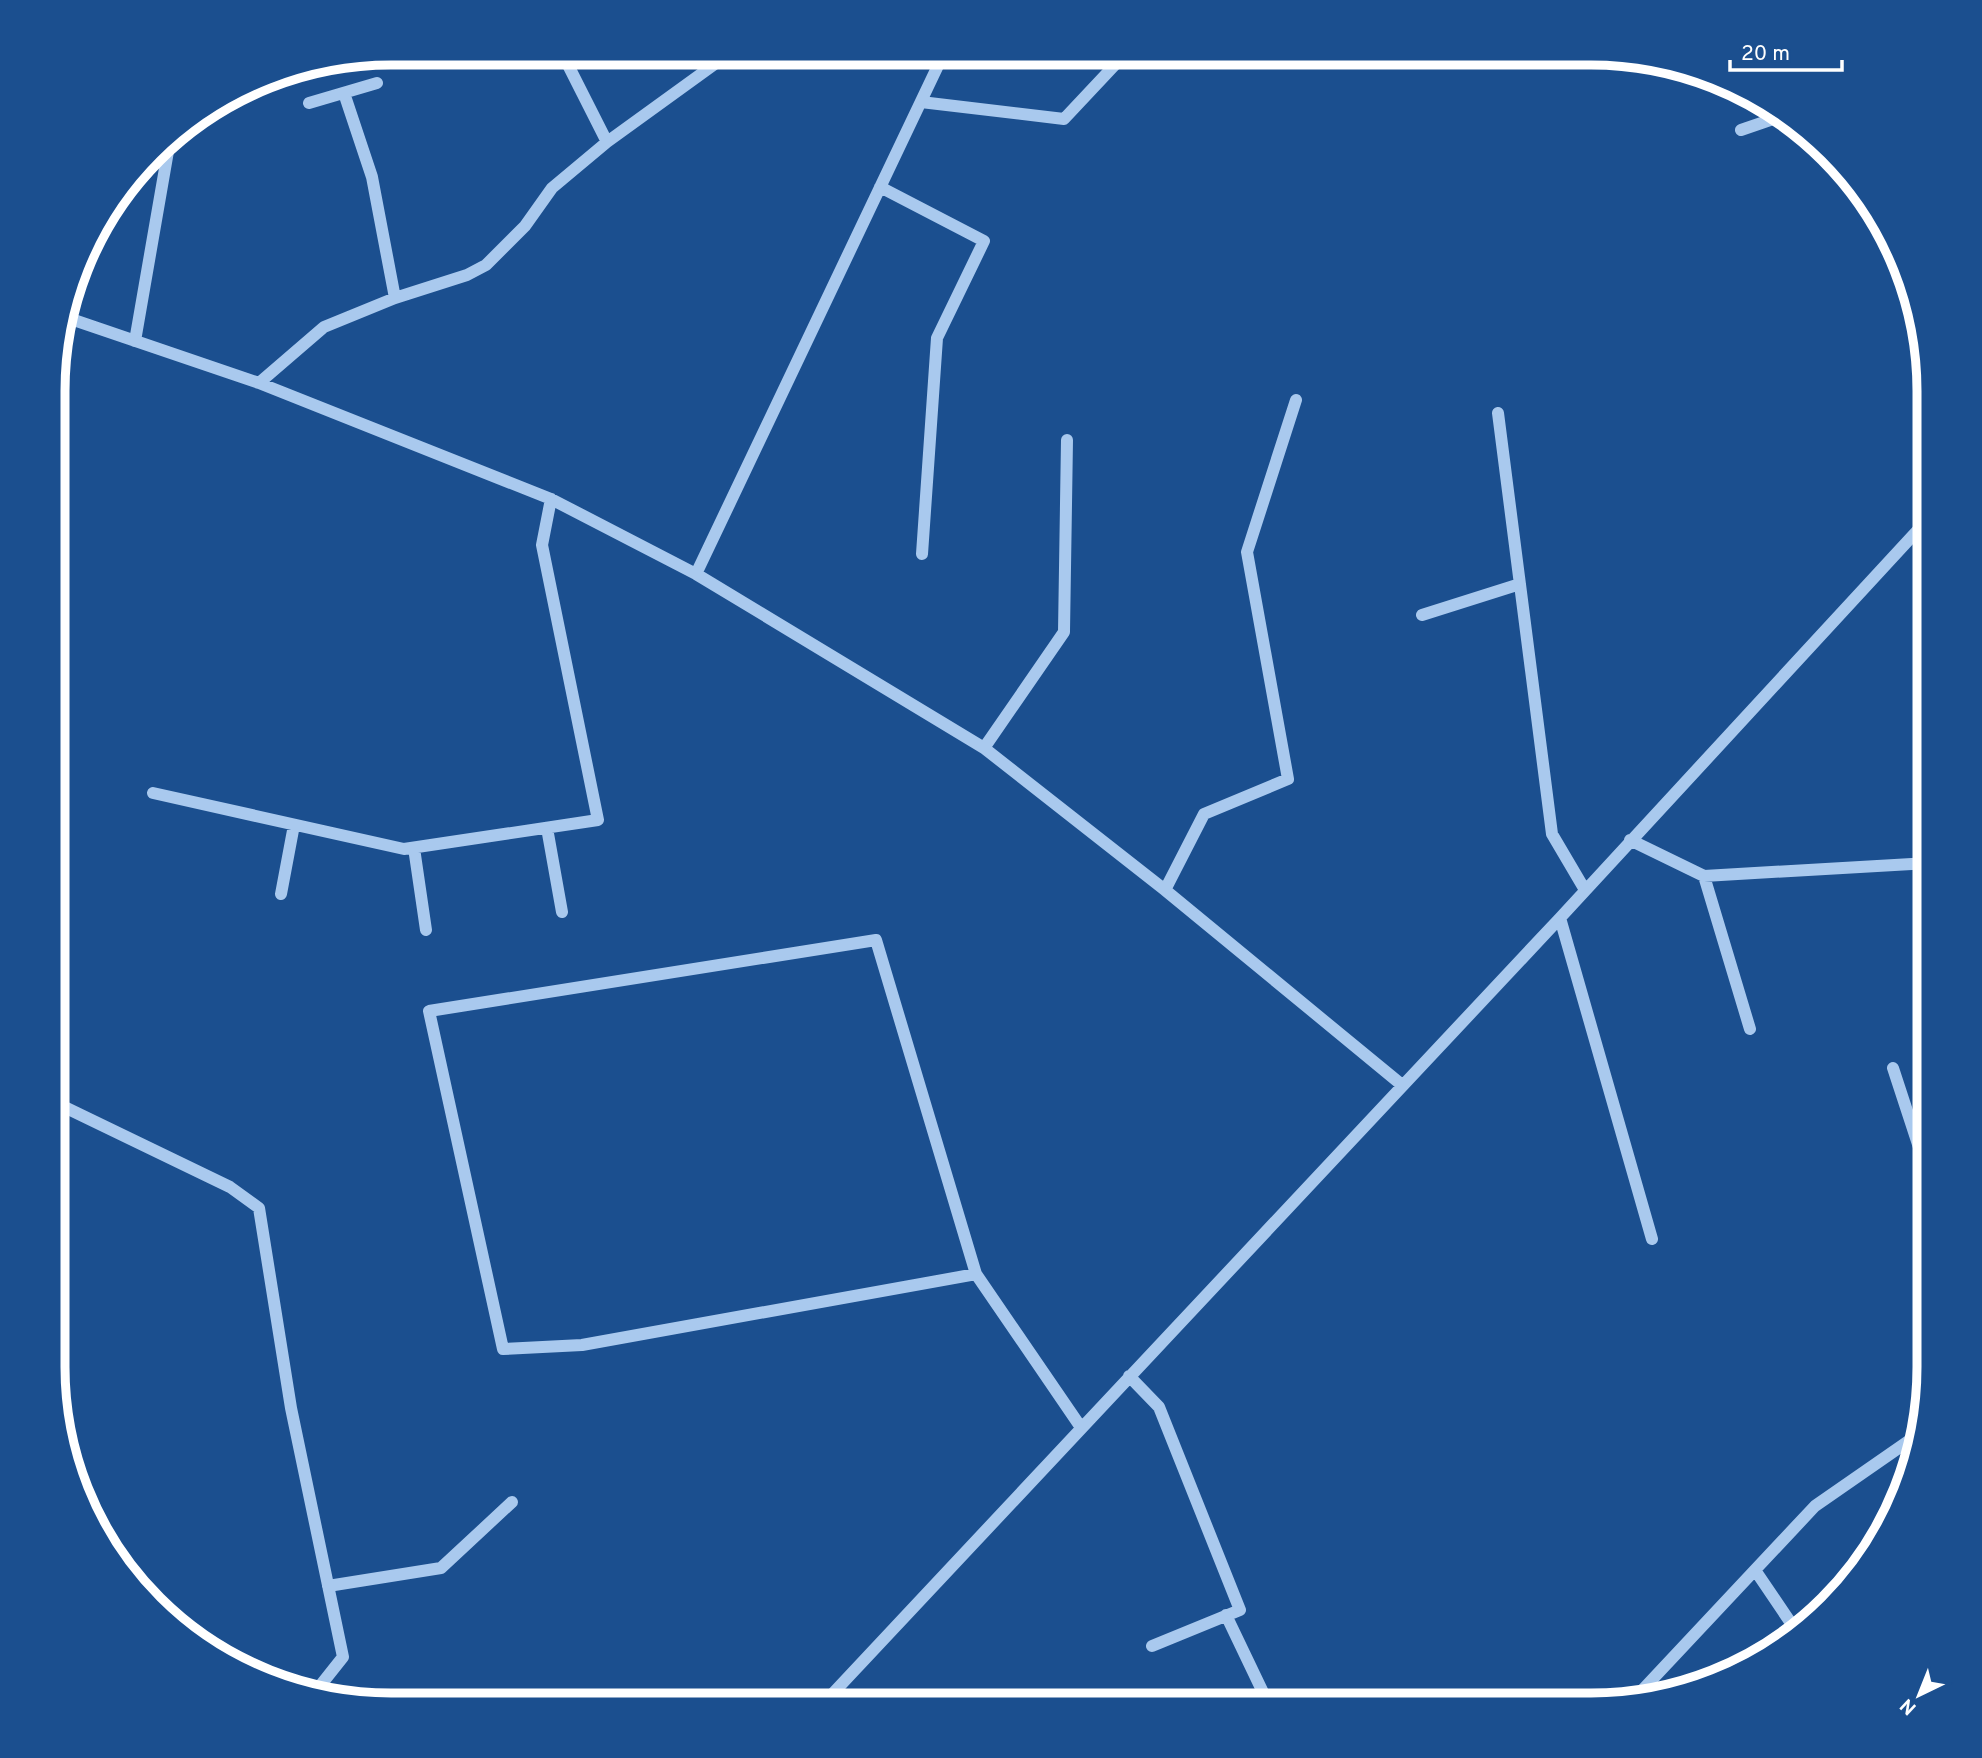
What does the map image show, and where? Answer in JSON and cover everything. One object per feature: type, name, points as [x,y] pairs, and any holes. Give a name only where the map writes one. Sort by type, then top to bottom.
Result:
[{"type":"street","points":[[568,65],[607,142]]},
{"type":"street","points":[[259,383],[324,327],[395,298],[467,275],[486,265],[525,226],[552,188],[607,142],[713,65]]},
{"type":"street","points":[[696,574],[939,65]]},
{"type":"street","points":[[922,102],[1064,119],[1115,65]]},
{"type":"street","points":[[309,103],[377,83]]},
{"type":"street","points":[[344,93],[372,177],[395,298]]},
{"type":"street","points":[[1741,130],[1771,120]]},
{"type":"street","points":[[135,341],[168,153]]},
{"type":"street","points":[[880,187],[984,241],[937,338],[922,554]]},
{"type":"street","points":[[73,320],[259,383],[551,499],[696,574],[984,748],[1165,890],[1402,1085]]},
{"type":"street","points":[[1165,890],[1204,814],[1288,779],[1247,552],[1296,400]]},
{"type":"street","points":[[1498,412],[1552,834],[1585,890]]},
{"type":"street","points":[[984,748],[1064,632],[1067,439]]},
{"type":"street","points":[[153,793],[404,849],[598,820],[542,545],[551,499]]},
{"type":"street","points":[[833,1693],[1080,1426],[1560,918],[1917,531]]},
{"type":"street","points":[[1422,615],[1520,584]]},
{"type":"street","points":[[281,894],[294,825]]},
{"type":"street","points":[[547,828],[562,912]]},
{"type":"street","points":[[1630,840],[1704,876],[1917,864]]},
{"type":"street","points":[[414,848],[426,930]]},
{"type":"street","points":[[1704,876],[1750,1030]]},
{"type":"street","points":[[1560,918],[1652,1239]]},
{"type":"street","points":[[976,1274],[582,1345],[503,1349],[429,1012],[876,940],[976,1274],[1080,1426]]},
{"type":"street","points":[[1894,1068],[1917,1140]]},
{"type":"street","points":[[65,1107],[229,1187],[259,1208],[291,1408],[343,1657],[320,1685]]},
{"type":"street","points":[[1129,1376],[1159,1407],[1240,1610],[1152,1646]]},
{"type":"street","points":[[1644,1689],[1815,1506],[1909,1441]]},
{"type":"street","points":[[328,1586],[440,1568],[512,1502]]},
{"type":"street","points":[[1755,1570],[1792,1624]]},
{"type":"street","points":[[1226,1615],[1263,1693]]}]
